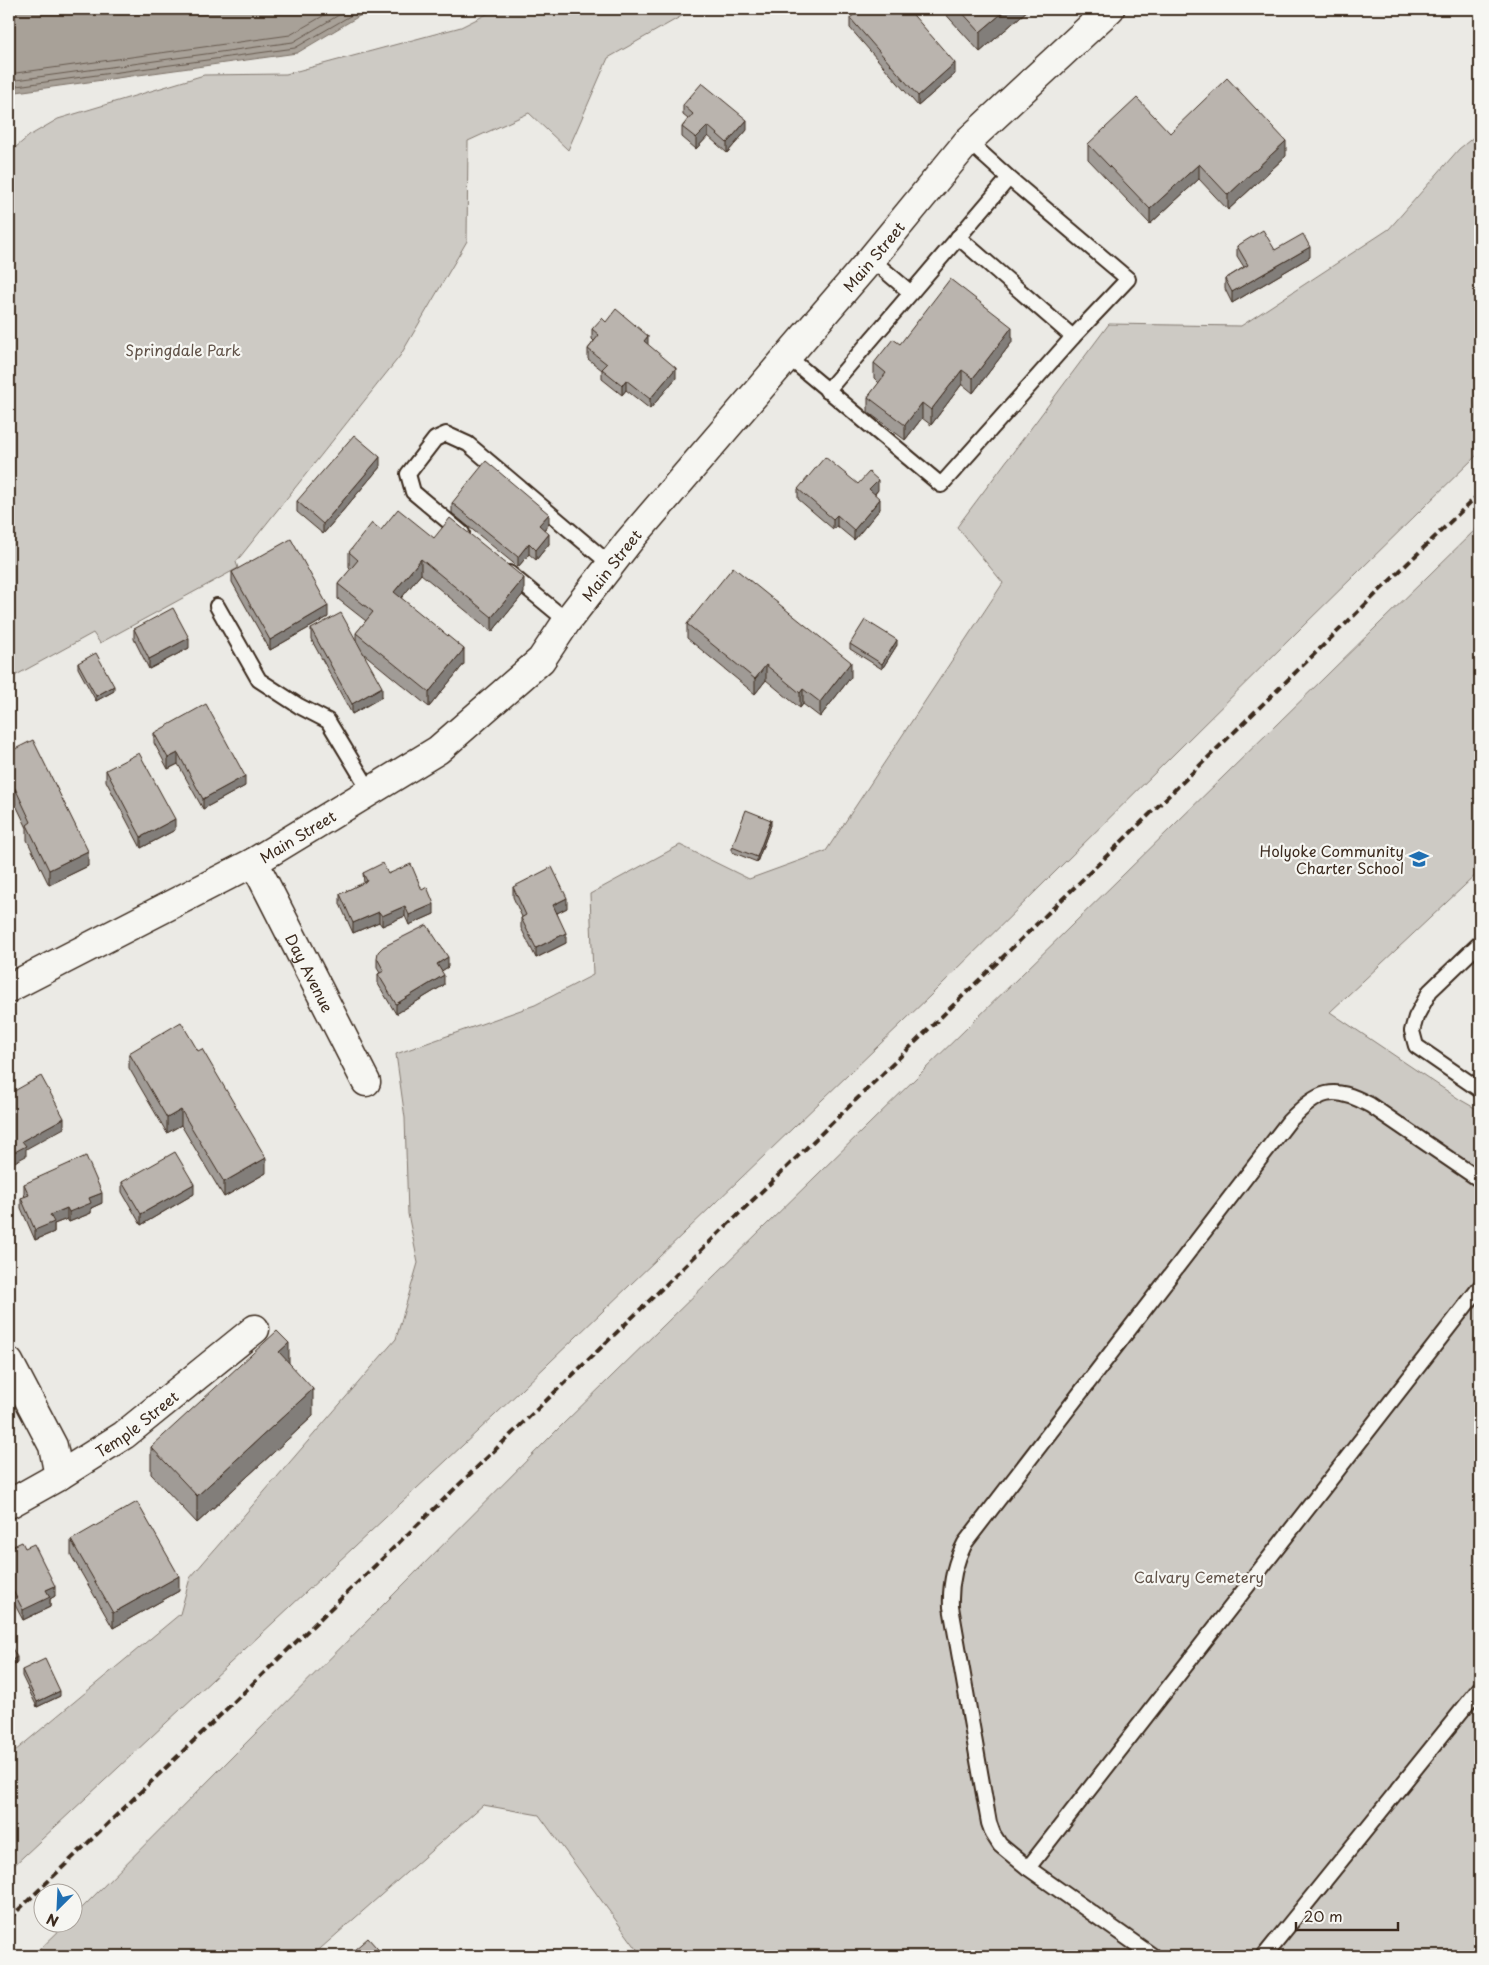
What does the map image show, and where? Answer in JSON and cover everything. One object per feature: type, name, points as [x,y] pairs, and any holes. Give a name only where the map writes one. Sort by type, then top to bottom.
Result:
[{"type":"main road","name":"Main Street","points":[[9,988],[254,862],[438,750],[541,660],[568,621],[630,540],[871,259],[968,141],[1110,9]]},
{"type":"main road","name":"Day Avenue","points":[[254,862],[366,1082]]},
{"type":"main road","name":"Temple Street","points":[[9,1504],[124,1436],[255,1329]]},
{"type":"main road","points":[[9,1362],[53,1446],[59,1476]]},
{"type":"lane","points":[[787,356],[941,485],[1073,336],[1128,279],[968,141]]},
{"type":"lane","points":[[828,390],[1009,178]]},
{"type":"lane","points":[[958,237],[1073,336]]},
{"type":"lane","points":[[871,259],[911,293]]},
{"type":"lane","points":[[472,541],[413,492],[408,474],[434,439],[446,434],[468,444],[611,565]]},
{"type":"lane","points":[[501,566],[568,621]]},
{"type":"lane","points":[[217,606],[259,680],[299,706],[328,721],[370,791]]},
{"type":"lane","points":[[1480,944],[1430,991],[1416,1017],[1412,1031],[1416,1046],[1480,1090]]},
{"type":"lane","points":[[1154,1956],[1028,1868],[1000,1845],[993,1834],[989,1823],[951,1607],[953,1574],[959,1554],[965,1543],[1289,1121],[1303,1107],[1321,1095],[1334,1091],[1352,1095],[1370,1105],[1480,1180]]},
{"type":"lane","points":[[1028,1868],[1480,1287]]},
{"type":"lane","points":[[1264,1956],[1480,1688]]},
{"type":"green space","name":"Springdale Park","points":[[497,9],[694,9],[608,58],[568,150],[529,113],[468,141],[467,241],[400,356],[236,562],[238,568],[100,643],[93,633],[9,679],[9,153],[29,136],[58,119],[204,75],[286,74],[461,27]]},
{"type":"green space","points":[[1480,132],[1480,452],[931,995],[494,1416],[9,1870],[9,1756],[180,1614],[190,1578],[396,1339],[418,1263],[408,1214],[405,1118],[396,1054],[535,1005],[593,975],[590,894],[680,845],[749,879],[826,851],[1003,583],[957,527],[1109,324],[1241,326],[1389,229],[1459,149]]},
{"type":"green space","name":"Calvary Cemetery","points":[[1480,525],[1480,871],[1330,1012],[1459,1099],[1480,1111],[1480,1956],[642,1956],[539,1815],[483,1805],[312,1956],[33,1956],[58,1932],[82,1932],[82,1908],[560,1427]]},
{"type":"water","points":[[9,9],[371,9],[297,53],[9,93]]},
{"type":"building","points":[[861,9],[908,9],[955,63],[918,96],[850,18]]},
{"type":"building","points":[[959,9],[1007,9],[980,32]]},
{"type":"building","points":[[1227,78],[1286,141],[1228,195],[1199,164],[1150,209],[1088,144],[1137,98],[1170,133]]},
{"type":"building","points":[[702,83],[747,120],[727,143],[708,126],[696,138],[682,127],[693,114],[683,105]]},
{"type":"building","points":[[1263,230],[1275,250],[1303,234],[1310,247],[1232,292],[1225,279],[1248,265],[1237,246]]},
{"type":"building","points":[[950,279],[1012,327],[973,378],[962,370],[931,410],[922,403],[905,425],[868,397],[886,373],[874,363],[893,339],[900,344]]},
{"type":"building","points":[[616,309],[648,336],[644,341],[676,368],[650,399],[626,380],[622,385],[602,369],[607,364],[588,349],[599,335],[592,329],[602,318],[606,322]]},
{"type":"building","points":[[354,435],[380,457],[323,524],[297,501]]},
{"type":"building","points":[[825,457],[858,484],[869,472],[878,480],[869,489],[880,499],[854,530],[837,515],[833,519],[798,489]]},
{"type":"building","points":[[486,461],[549,514],[539,525],[549,534],[536,550],[529,543],[518,557],[452,503]]},
{"type":"building","points":[[398,509],[434,538],[450,518],[524,578],[492,617],[421,559],[394,592],[464,649],[429,692],[356,633],[373,612],[338,584],[358,560],[349,552],[372,523],[381,530]]},
{"type":"building","points":[[291,539],[328,606],[270,640],[232,572]]},
{"type":"building","points":[[733,567],[851,662],[820,702],[803,689],[800,693],[766,665],[755,679],[687,624]]},
{"type":"building","points":[[173,608],[189,638],[149,659],[134,629]]},
{"type":"building","points":[[341,613],[382,687],[352,704],[311,629]]},
{"type":"building","points":[[865,620],[897,640],[882,664],[850,644]]},
{"type":"building","points":[[96,653],[114,686],[96,696],[78,663]]},
{"type":"building","points":[[206,704],[245,776],[203,799],[178,753],[168,758],[154,733]]},
{"type":"building","points":[[33,740],[88,851],[49,870],[27,825],[31,822],[15,788],[9,791],[9,752]]},
{"type":"building","points":[[139,753],[175,819],[141,837],[106,770]]},
{"type":"building","points":[[746,810],[771,820],[757,857],[732,847]]},
{"type":"building","points":[[383,863],[388,874],[411,864],[422,890],[427,887],[434,904],[409,915],[405,906],[382,916],[379,912],[353,923],[340,894],[367,881],[363,873]]},
{"type":"building","points":[[552,867],[567,898],[553,905],[566,933],[536,948],[521,918],[526,915],[513,887]]},
{"type":"building","points":[[427,925],[448,957],[437,964],[444,975],[396,1004],[378,974],[384,971],[377,958],[378,952],[383,947]]},
{"type":"building","points":[[181,1022],[198,1051],[202,1049],[266,1158],[224,1182],[181,1110],[167,1118],[129,1053]]},
{"type":"building","points":[[41,1076],[64,1118],[22,1141],[26,1146],[9,1155],[9,1094]]},
{"type":"building","points":[[175,1152],[194,1184],[141,1214],[122,1182]]},
{"type":"building","points":[[86,1156],[102,1193],[89,1198],[91,1203],[69,1212],[67,1208],[50,1215],[54,1222],[35,1230],[21,1198],[29,1195],[24,1184]]},
{"type":"building","points":[[277,1331],[289,1343],[279,1352],[313,1389],[197,1496],[151,1447]]},
{"type":"building","points":[[137,1502],[179,1576],[113,1613],[71,1540]]},
{"type":"building","points":[[22,1542],[25,1548],[34,1544],[55,1586],[46,1590],[50,1597],[23,1610],[9,1583],[9,1548]]},
{"type":"building","points":[[9,1643],[17,1657],[9,1662]]},
{"type":"building","points":[[45,1659],[60,1691],[37,1702],[22,1670]]},
{"type":"building","points":[[368,1938],[384,1956],[347,1956]]},
{"type":"railway","points":[[9,1919],[612,1337],[1480,493]]},
{"type":"place","name":"Holyoke Community Charter School","points":[[1419,859]]}]
